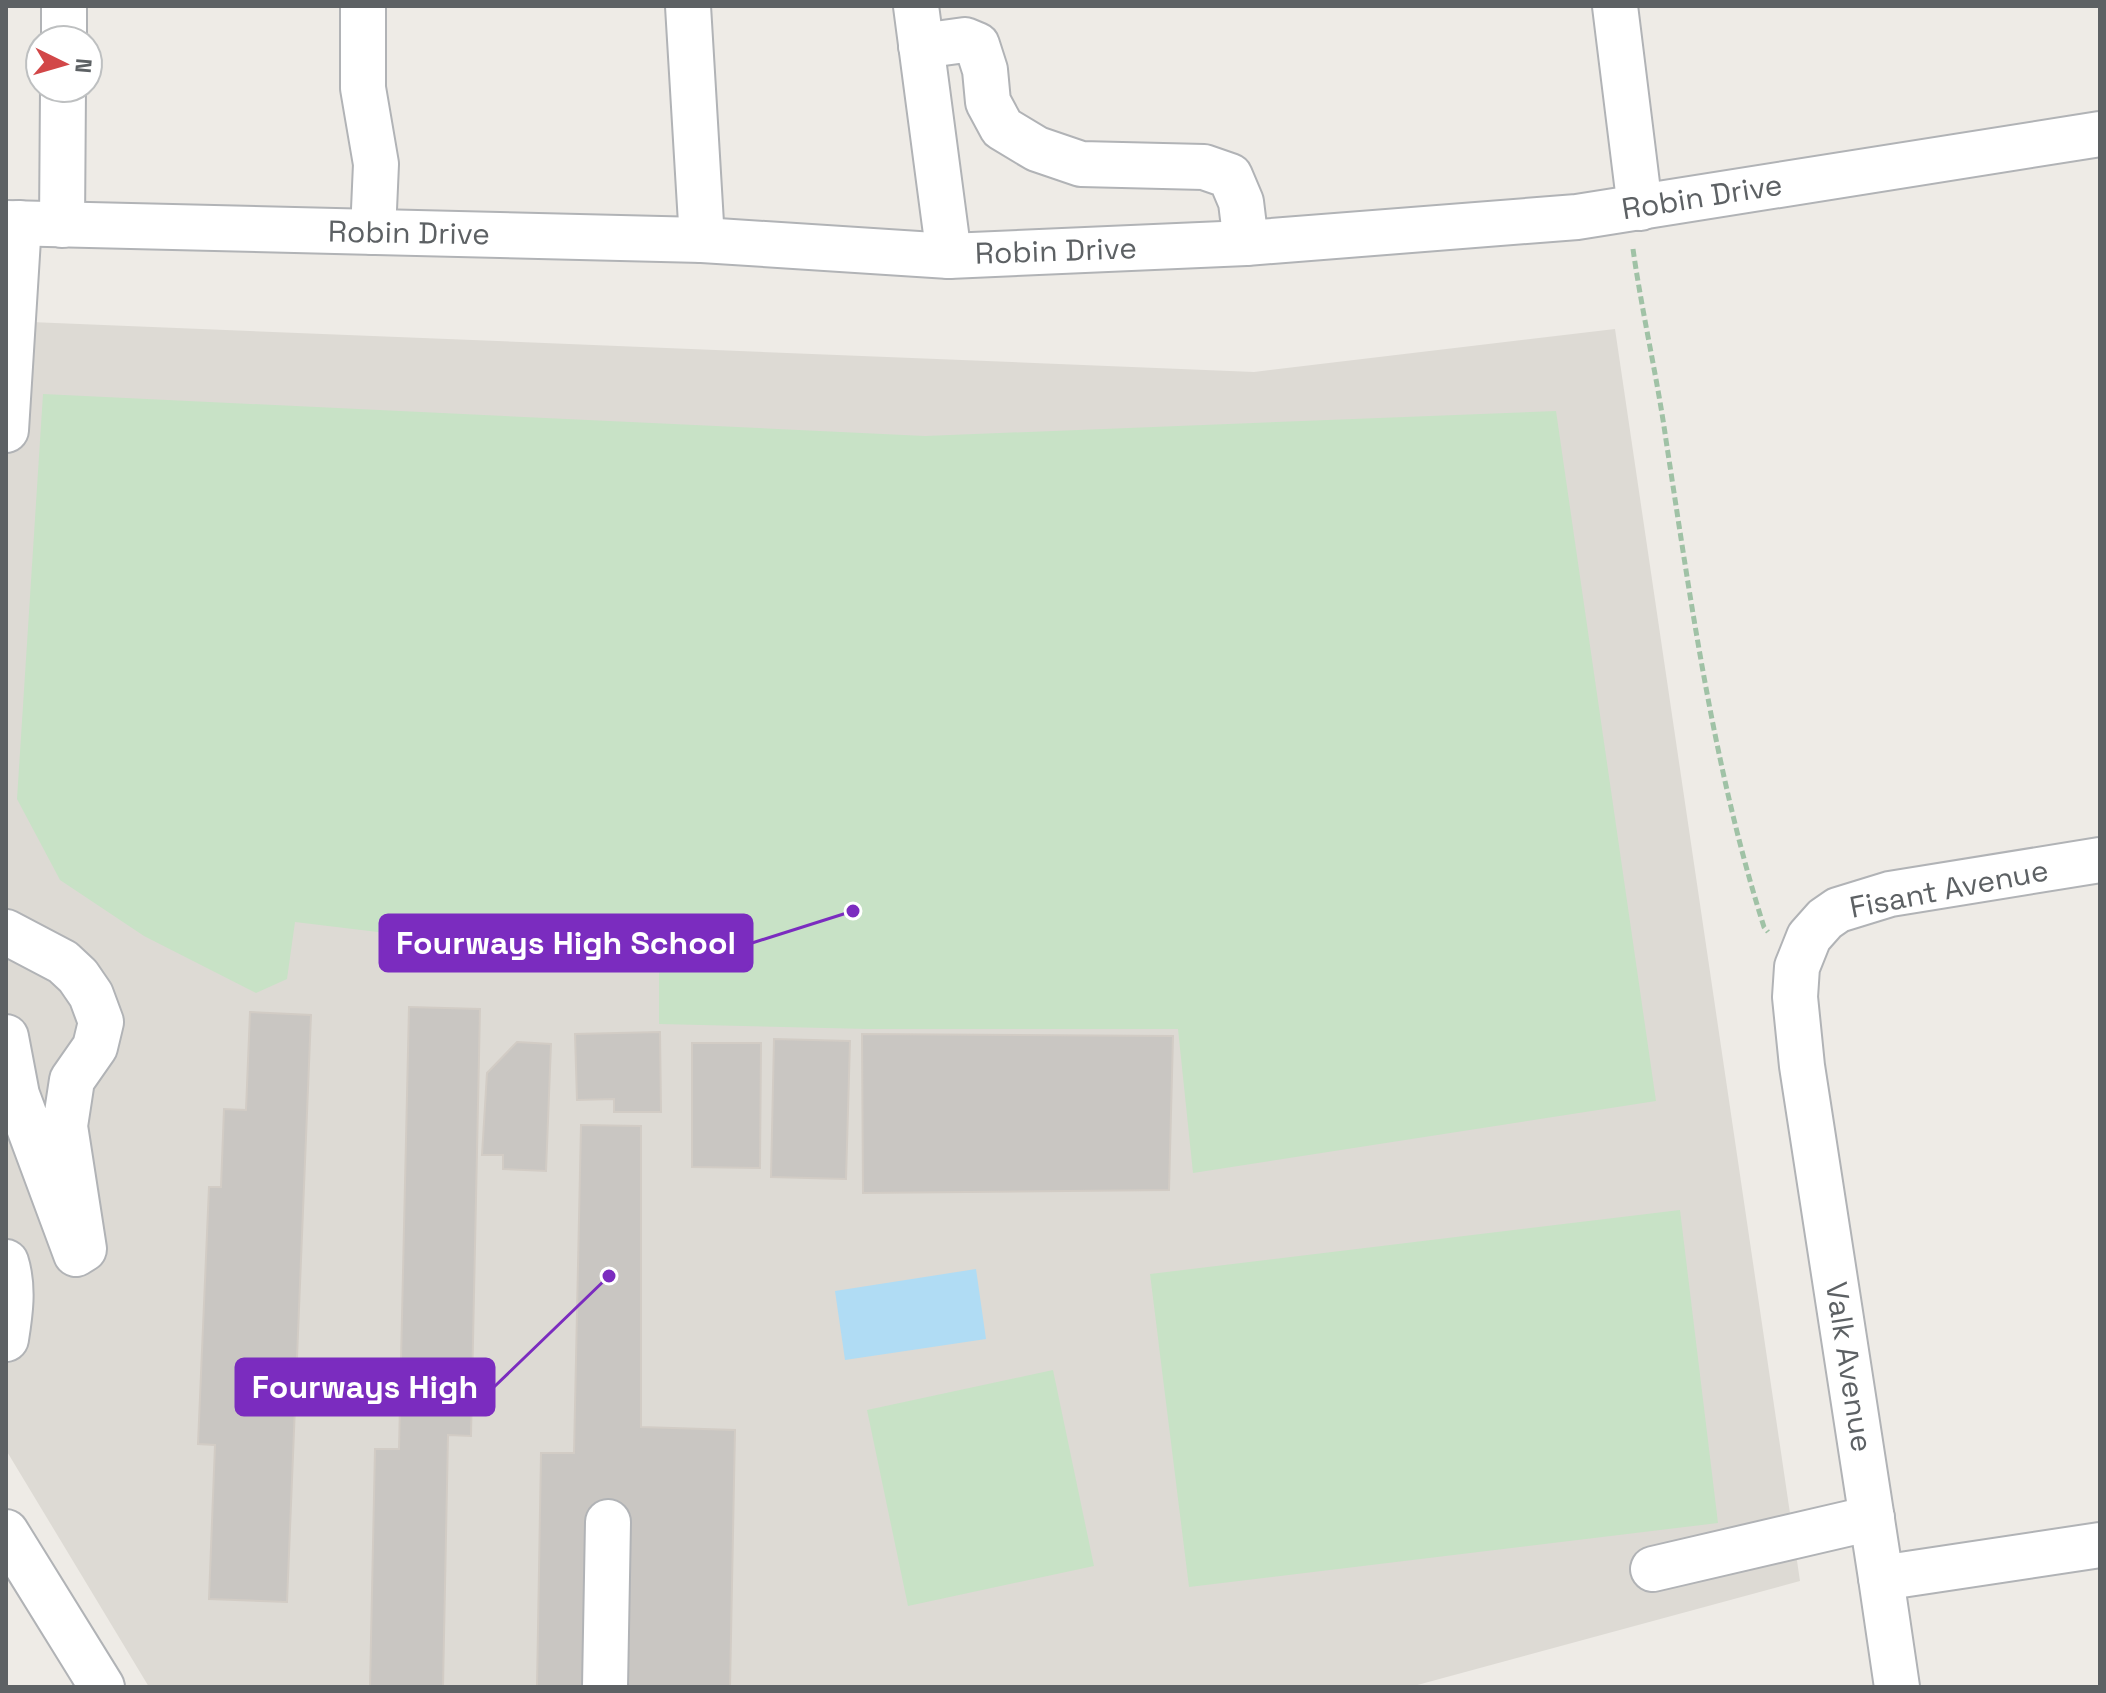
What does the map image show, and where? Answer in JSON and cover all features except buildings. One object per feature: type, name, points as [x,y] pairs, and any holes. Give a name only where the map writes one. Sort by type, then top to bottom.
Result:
[{"type":"street","points":[[363,6],[363,88],[376,164],[373,232]]},
{"type":"street","points":[[688,6],[702,240]]},
{"type":"street","points":[[1615,6],[1634,208]]},
{"type":"street","points":[[949,256],[918,26],[977,45],[985,70],[988,102],[1002,128],[1037,149],[1081,164],[1204,167],[1230,176],[1241,202],[1246,243]]},
{"type":"street","points":[[62,225],[63,104]]},
{"type":"street","name":"Robin Drive","points":[[12,223],[702,240],[949,256],[1246,243],[1577,217],[2100,134]]},
{"type":"street","points":[[6,430],[12,223]]},
{"type":"street","name":"Fisant Avenue","points":[[1803,952],[1825,919],[1838,910],[1863,901],[2100,860]]},
{"type":"street","points":[[6,932],[63,962],[78,976],[91,995],[101,1022],[95,1047],[72,1080],[65,1126],[84,1249],[76,1254],[17,1095],[9,1052]]},
{"type":"street","name":"Valk Avenue","points":[[1803,952],[1795,997],[1802,1066],[1897,1687]]},
{"type":"street","points":[[9,1052],[72,1080]]},
{"type":"street","points":[[6,1262],[11,1311],[6,1339]]},
{"type":"street","points":[[1653,1569],[1872,1518]]},
{"type":"street","points":[[605,1687],[608,1522]]},
{"type":"street","points":[[6,1532],[102,1687]]},
{"type":"street","points":[[1881,1578],[2100,1545]]},
{"type":"path","points":[[1634,208],[1695,632],[1744,866],[1764,927],[1803,952]]},
{"type":"shaded area","points":[[6,321],[1254,372],[1615,329],[1800,1581],[1410,1687],[149,1687],[6,1450]]},
{"type":"green space","points":[[43,394],[925,436],[1556,411],[1656,1101],[1193,1173],[1178,1029],[868,1029],[659,1024],[659,966],[295,922],[287,979],[256,993],[144,936],[60,880],[17,799]]},
{"type":"green space","points":[[1680,1210],[1718,1523],[1189,1587],[1150,1274]]},
{"type":"green space","points":[[1053,1370],[1094,1566],[908,1606],[867,1410]]},
{"type":"water","points":[[976,1269],[986,1339],[845,1360],[835,1291]]},
{"type":"place","name":"Fourways High School","points":[[853,911]]},
{"type":"place","name":"Fourways High","points":[[609,1276]]}]
